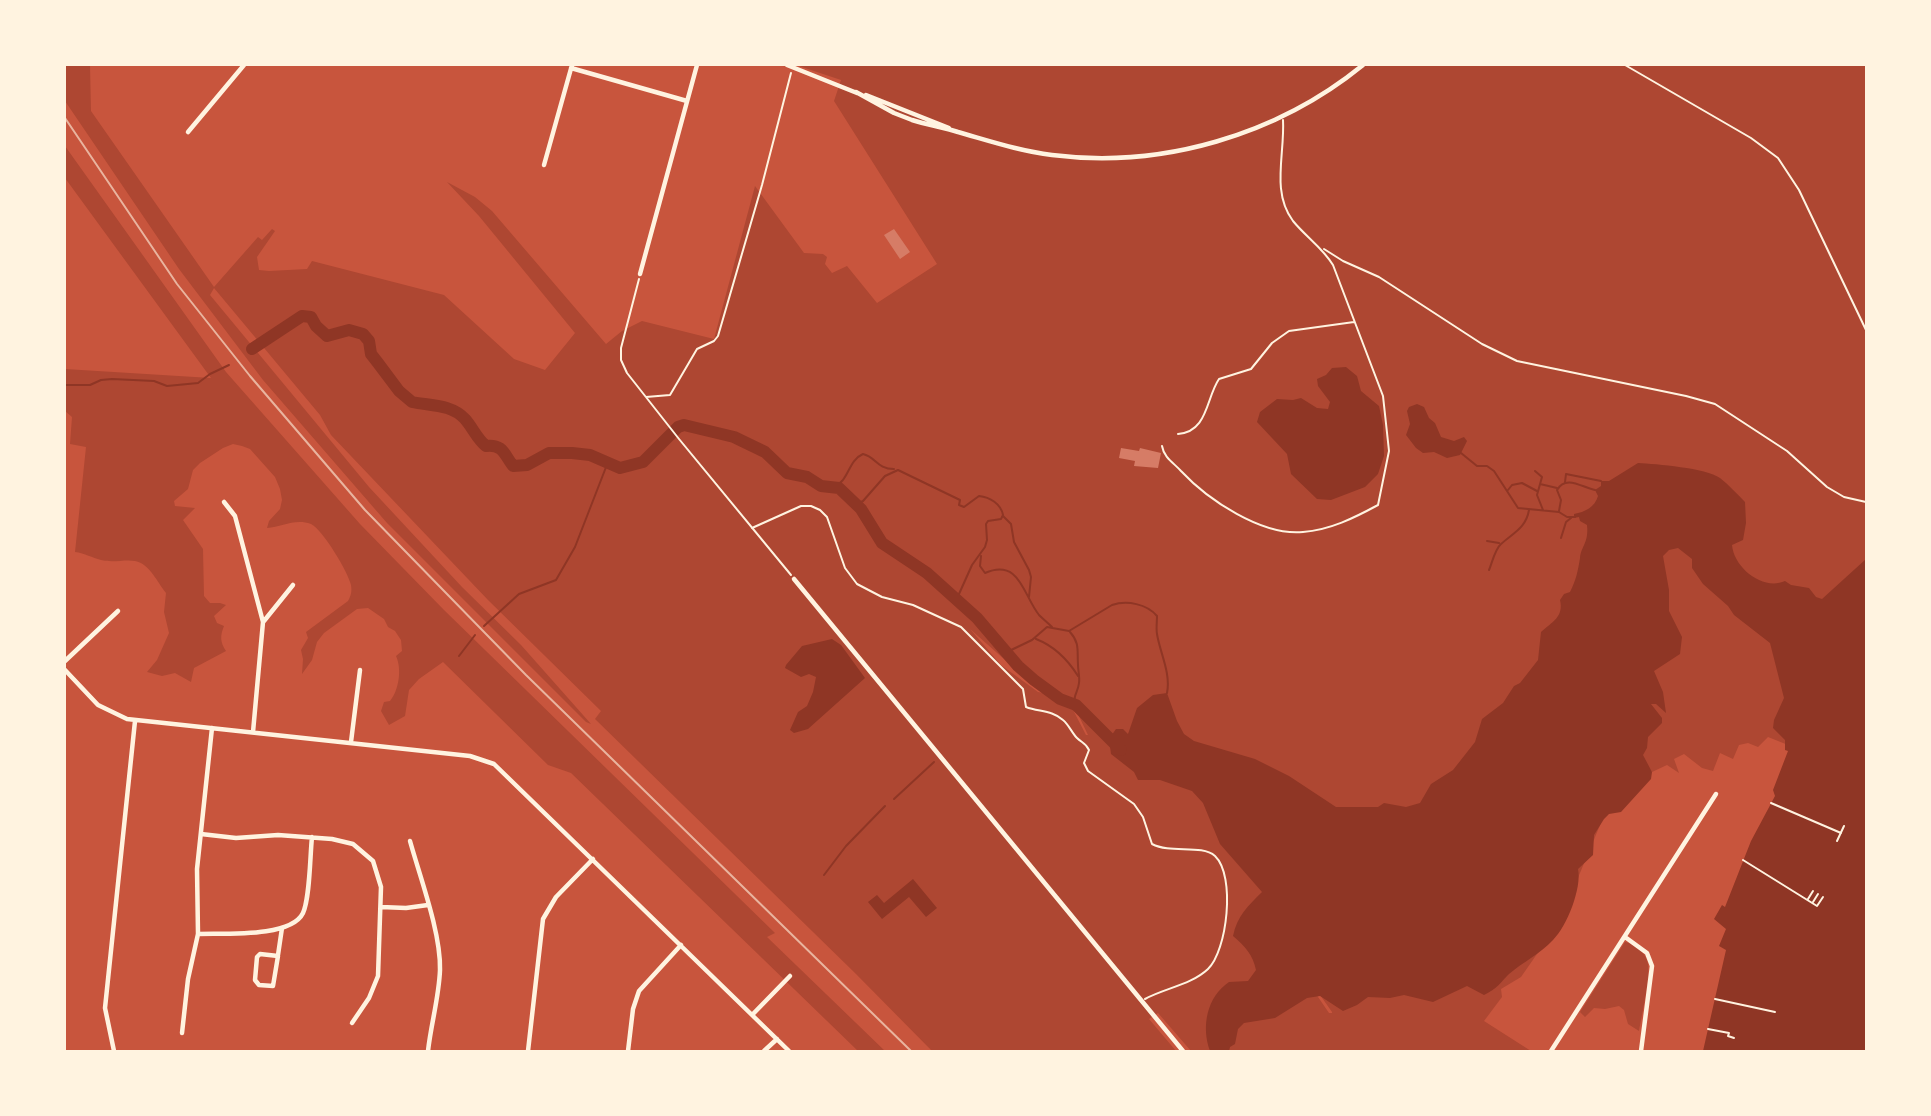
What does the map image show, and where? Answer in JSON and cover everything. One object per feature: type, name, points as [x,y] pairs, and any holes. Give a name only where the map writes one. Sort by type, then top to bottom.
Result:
[{"type":"street","points":[[188,132],[244,65]]},
{"type":"street","points":[[640,274],[697,65]]},
{"type":"street","points":[[787,65],[856,92],[897,115],[1001,145],[1054,155],[1122,157],[1153,155],[1200,146],[1248,131],[1314,99],[1363,65]]},
{"type":"street","points":[[544,164],[571,66],[687,101]]},
{"type":"street","points":[[224,502],[235,516],[263,622],[253,732]]},
{"type":"street","points":[[794,579],[1183,1051]]},
{"type":"street","points":[[263,622],[293,584]]},
{"type":"street","points":[[65,661],[118,611]]},
{"type":"street","points":[[65,670],[98,705],[117,716],[135,721],[351,742],[485,760],[502,770],[789,1051]]},
{"type":"street","points":[[351,742],[360,670]]},
{"type":"street","points":[[114,1051],[105,1008],[135,721]]},
{"type":"street","points":[[182,1033],[188,979],[198,934],[196,885],[212,728]]},
{"type":"street","points":[[1551,1051],[1716,794]]},
{"type":"street","points":[[201,834],[236,838],[278,835],[312,837],[345,841],[367,854],[380,878],[378,976],[369,998],[352,1023]]},
{"type":"street","points":[[198,934],[253,932],[293,924],[304,911],[312,837]]},
{"type":"street","points":[[410,841],[428,905],[440,968],[428,1051]]},
{"type":"street","points":[[528,1051],[541,928],[545,915],[556,897],[593,859]]},
{"type":"street","points":[[381,907],[407,908],[428,905]]},
{"type":"street","points":[[278,956],[262,953],[258,955],[254,978],[259,985],[271,987],[275,984],[282,928]]},
{"type":"street","points":[[1625,937],[1647,953],[1652,966],[1641,1051]]},
{"type":"street","points":[[628,1051],[633,1009],[639,991],[681,945]]},
{"type":"street","points":[[752,1015],[790,976]]},
{"type":"street","points":[[764,1051],[777,1039]]},
{"type":"path","points":[[1625,65],[1758,142],[1778,158],[1799,190],[1866,330]]},
{"type":"path","points":[[646,397],[670,395],[697,349],[714,341],[718,336],[792,72]]},
{"type":"path","points":[[1162,446],[1166,457],[1195,486],[1267,528],[1301,533],[1329,528],[1377,505],[1388,462],[1388,425],[1384,396],[1334,265],[1293,220],[1284,202],[1280,177],[1282,116]]},
{"type":"path","points":[[1317,245],[1335,258],[1380,277],[1482,344],[1517,361],[1715,404],[1787,451],[1827,487],[1844,497],[1866,502]]},
{"type":"path","points":[[640,274],[623,339],[621,359],[627,373],[794,579]]},
{"type":"path","points":[[1178,434],[1188,432],[1202,420],[1219,379],[1254,367],[1270,346],[1284,334],[1306,327],[1355,322]]},
{"type":"path","points":[[752,528],[801,506],[816,508],[827,517],[845,568],[856,584],[882,597],[913,605],[954,623],[989,652],[1023,689],[1026,707],[1039,712],[1050,711],[1062,718],[1086,745],[1089,750],[1084,764],[1088,771],[1135,804],[1143,817],[1152,844],[1165,849],[1203,851],[1215,857],[1223,871],[1227,892],[1222,940],[1217,957],[1200,975],[1144,1000]]},
{"type":"path","points":[[1771,803],[1841,833]]},
{"type":"path","points":[[1837,841],[1844,826]]},
{"type":"path","points":[[1744,860],[1817,906],[1823,897]]},
{"type":"path","points":[[1808,900],[1813,891]]},
{"type":"path","points":[[1812,903],[1818,894]]},
{"type":"path","points":[[1715,999],[1775,1012]]},
{"type":"path","points":[[1708,1029],[1729,1034],[1728,1036],[1734,1038]]},
{"type":"shaded area","points":[[65,65],[90,65],[91,111],[214,287],[258,237],[262,240],[272,229],[275,231],[257,257],[259,270],[307,269],[312,261],[444,295],[514,359],[545,370],[575,333],[479,216],[447,182],[475,197],[492,211],[606,344],[622,331],[642,321],[714,339],[755,186],[804,253],[823,254],[827,257],[825,264],[832,273],[847,266],[877,303],[937,264],[834,101],[841,80],[796,65],[1866,65],[1866,563],[1793,671],[1788,745],[1768,737],[1758,747],[1748,743],[1739,745],[1733,759],[1720,753],[1713,771],[1702,768],[1684,754],[1674,759],[1679,773],[1667,765],[1652,772],[1650,769],[1603,818],[1554,935],[1521,977],[1501,989],[1502,997],[1484,1021],[1531,1051],[1191,1051],[1158,1013],[1149,1019],[1176,1051],[932,1051],[595,719],[601,711],[488,600],[331,435],[320,415],[214,288],[210,295],[369,487],[462,587],[521,645],[591,724],[387,523],[263,380],[179,269],[65,101]],"holes":[[[970,629],[1031,683],[1062,695],[1076,710],[1088,735],[1072,708],[1061,696],[1038,692],[1001,665]],[[1254,901],[1332,1012],[1332,1013],[1329,1013]]]},
{"type":"shaded area","points":[[65,146],[226,372],[360,524],[444,610],[775,933],[767,937],[885,1051],[858,1051],[571,773],[548,765],[443,662],[419,679],[409,690],[405,716],[389,725],[381,711],[384,702],[390,701],[397,685],[399,667],[396,656],[402,651],[401,640],[384,619],[368,608],[357,609],[324,633],[317,642],[312,660],[302,674],[301,650],[308,638],[306,632],[348,601],[351,585],[334,552],[322,534],[311,524],[294,522],[267,528],[269,521],[280,509],[280,489],[275,477],[250,449],[233,444],[200,463],[193,470],[188,489],[174,501],[175,506],[195,508],[183,520],[203,549],[204,596],[210,603],[226,605],[214,616],[217,623],[224,626],[221,639],[226,651],[194,668],[191,682],[175,673],[162,676],[147,672],[157,660],[169,633],[164,612],[166,593],[149,570],[140,563],[105,561],[75,552],[86,447],[70,444],[72,417],[65,411],[65,369],[211,378],[65,178]]},
{"type":"shaded area","points":[[1346,367],[1357,376],[1361,391],[1379,406],[1384,456],[1378,474],[1365,487],[1331,500],[1317,499],[1291,474],[1287,454],[1257,422],[1260,412],[1277,399],[1301,398],[1317,408],[1328,409],[1330,402],[1318,386],[1317,379],[1332,368]]},
{"type":"shaded area","points":[[1417,404],[1424,407],[1441,437],[1454,441],[1464,437],[1467,441],[1460,455],[1447,458],[1434,452],[1423,453],[1416,448],[1406,435],[1410,424],[1407,411],[1409,407]]},
{"type":"shaded area","points":[[1638,463],[1704,472],[1720,478],[1730,487],[1745,502],[1746,523],[1743,540],[1732,545],[1734,554],[1744,569],[1759,580],[1768,583],[1785,581],[1791,585],[1809,588],[1816,597],[1822,599],[1866,559],[1866,1051],[1703,1051],[1726,950],[1719,946],[1726,929],[1714,919],[1722,905],[1725,907],[1751,841],[1775,796],[1773,790],[1788,751],[1785,750],[1785,740],[1773,728],[1784,698],[1770,643],[1734,615],[1728,606],[1703,584],[1692,568],[1692,559],[1678,548],[1669,550],[1663,556],[1669,590],[1669,611],[1682,637],[1680,654],[1654,671],[1663,692],[1666,713],[1656,704],[1651,704],[1662,718],[1662,723],[1648,737],[1643,755],[1652,772],[1651,779],[1621,812],[1609,814],[1594,835],[1593,855],[1578,869],[1578,886],[1572,906],[1553,940],[1484,995],[1467,986],[1433,1002],[1404,995],[1390,998],[1368,997],[1343,1011],[1320,996],[1307,998],[1275,1018],[1244,1023],[1238,1029],[1235,1044],[1229,1051],[1210,1051],[1206,1022],[1215,996],[1229,982],[1248,981],[1256,970],[1248,951],[1233,936],[1240,917],[1262,892],[1220,844],[1203,803],[1192,791],[1160,780],[1138,780],[1134,772],[1111,754],[1109,739],[1116,729],[1123,729],[1128,734],[1137,708],[1153,695],[1167,693],[1184,734],[1194,741],[1255,759],[1289,776],[1336,807],[1378,807],[1384,803],[1406,807],[1420,803],[1431,784],[1453,770],[1475,742],[1482,719],[1503,703],[1514,686],[1520,683],[1538,660],[1541,632],[1556,619],[1560,611],[1560,600],[1564,594],[1570,592],[1586,540],[1587,525],[1580,521],[1579,517],[1574,518],[1574,514],[1595,503],[1598,496],[1595,490],[1601,486],[1601,481],[1609,481]]},
{"type":"shaded area","points":[[832,639],[841,645],[865,678],[808,729],[794,733],[790,730],[798,712],[807,706],[816,677],[809,674],[801,677],[785,668],[786,665],[802,646]]},
{"type":"shaded area","points":[[913,879],[937,908],[926,917],[909,897],[882,919],[868,902],[877,895],[884,903]]},
{"type":"shaded area","points":[[1625,942],[1640,950],[1648,964],[1647,988],[1639,1031],[1628,1024],[1624,1010],[1619,1006],[1594,1008],[1585,1017],[1580,1012]]},
{"type":"building","points":[[894,229],[910,252],[900,259],[884,235]]},
{"type":"building","points":[[1121,448],[1139,451],[1140,448],[1161,453],[1158,468],[1134,466],[1135,461],[1119,458]]},
{"type":"waterway","points":[[252,349],[302,316],[311,317],[327,336],[349,330],[363,334],[369,341],[371,354],[399,391],[412,402],[440,406],[459,414],[486,446],[500,448],[513,466],[527,465],[549,453],[572,453],[590,455],[620,468],[643,462],[678,427],[684,425],[734,437],[765,452],[787,473],[807,477],[821,486],[839,488],[861,509],[882,543],[927,573],[977,618],[1018,666],[1060,699],[1076,705],[1121,750]]},
{"type":"waterway","points":[[65,385],[90,385],[112,379],[154,381],[167,386],[198,383],[229,365]]},
{"type":"waterway","points":[[1461,453],[1477,466],[1487,466],[1494,471],[1518,508],[1559,512],[1567,517],[1575,517]]},
{"type":"waterway","points":[[833,487],[843,480],[854,461],[863,454],[884,467],[894,469]]},
{"type":"waterway","points":[[484,626],[519,594],[556,580],[575,547],[608,462]]},
{"type":"waterway","points":[[854,501],[863,501],[885,476],[898,470],[960,500],[959,505],[964,507],[979,496],[997,504],[1003,515],[1001,519],[988,521],[986,524],[985,547],[972,565],[959,594],[959,602]]},
{"type":"waterway","points":[[1535,471],[1542,477],[1537,495],[1543,510]]},
{"type":"waterway","points":[[1565,482],[1566,474],[1601,481]]},
{"type":"waterway","points":[[1559,511],[1561,500],[1557,490],[1561,485],[1570,482],[1595,490]]},
{"type":"waterway","points":[[1508,490],[1512,485],[1522,483],[1537,491]]},
{"type":"waterway","points":[[1540,484],[1557,488]]},
{"type":"waterway","points":[[1489,570],[1499,546],[1522,526],[1529,510]]},
{"type":"waterway","points":[[1003,516],[1011,524],[1014,542],[1029,570],[1029,597]]},
{"type":"waterway","points":[[1561,538],[1566,522],[1571,518]]},
{"type":"waterway","points":[[1487,541],[1499,543]]},
{"type":"waterway","points":[[981,556],[980,566],[985,573],[1006,570],[1013,574],[1039,615],[1052,627]]},
{"type":"waterway","points":[[1007,652],[1032,640],[1047,627],[1069,631],[1112,605],[1136,604],[1157,616],[1157,634],[1168,678],[1167,693]]},
{"type":"waterway","points":[[1070,632],[1077,647],[1079,681],[1076,705]]},
{"type":"waterway","points":[[459,656],[475,635]]},
{"type":"waterway","points":[[1036,639],[1060,654],[1078,676]]},
{"type":"waterway","points":[[894,799],[934,762]]},
{"type":"waterway","points":[[824,875],[846,846],[885,806]]},
{"type":"railway","points":[[65,118],[177,284],[250,376],[365,510],[526,675],[911,1051]]}]
